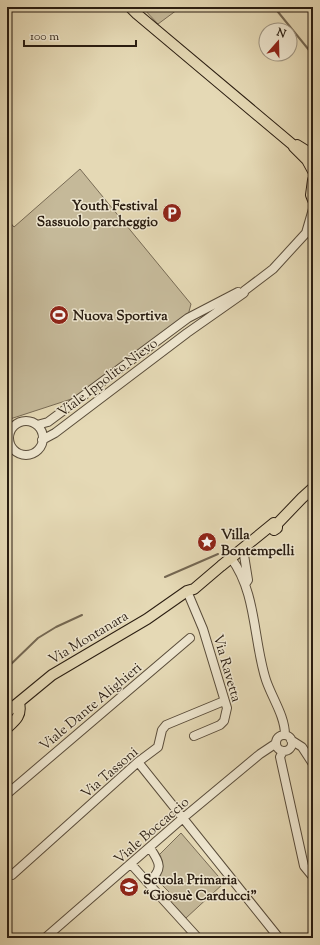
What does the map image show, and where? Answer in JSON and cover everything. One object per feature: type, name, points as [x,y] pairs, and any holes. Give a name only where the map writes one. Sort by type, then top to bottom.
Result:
[{"type":"main road","points":[[130,7],[293,145],[307,160],[313,171]]},
{"type":"main road","points":[[293,145],[296,144],[313,155]]},
{"type":"main road","points":[[313,180],[311,194],[313,200]]},
{"type":"main road","name":"Via Montanara","points":[[7,712],[52,675],[147,619],[187,591],[196,594],[232,560],[274,524],[277,524],[302,498],[312,490]]},
{"type":"main road","name":"Via Montanara","points":[[232,560],[244,555],[277,528],[277,524]]},
{"type":"main road","points":[[7,728],[20,714],[21,709],[19,703]]},
{"type":"street","name":"Viale Ippolito Nievo","points":[[42,440],[55,433],[187,333],[244,293],[244,291],[273,269],[310,231],[313,209]]},
{"type":"street","name":"Viale Ippolito Nievo","points":[[37,425],[48,422],[188,318],[242,290],[244,291]]},
{"type":"street","points":[[25,420],[37,425],[42,432],[42,440],[38,449],[28,454],[18,453],[10,444],[8,437],[10,431],[16,423],[25,420]]},
{"type":"street","points":[[244,555],[248,580],[246,583]]},
{"type":"street","points":[[232,560],[246,583],[266,680],[284,723],[288,737],[292,743],[290,748],[284,751],[280,757],[304,866],[313,877]]},
{"type":"street","name":"Via Ravetta","points":[[187,591],[203,630],[227,708],[224,721],[220,725],[194,736]]},
{"type":"street","name":"Viale Dante Alighieri","points":[[7,794],[190,638]]},
{"type":"street","name":"Via Tassoni","points":[[12,875],[138,762],[158,747],[162,730],[166,725],[224,701]]},
{"type":"street","points":[[284,751],[279,750],[275,744],[278,737],[288,737],[302,747],[313,764]]},
{"type":"street","name":"Viale Boccaccio","points":[[45,938],[183,818],[260,754],[275,744]]},
{"type":"street","points":[[138,762],[279,938]]},
{"type":"street","points":[[148,884],[158,873],[160,866],[150,848]]},
{"type":"street","points":[[131,864],[198,938]]},
{"type":"shaded area","points":[[142,7],[181,7],[158,24]]},
{"type":"shaded area","points":[[80,169],[191,304],[186,323],[96,391],[7,420],[7,219],[14,227]]},
{"type":"shaded area","points":[[181,833],[224,883],[186,918],[166,897],[169,892],[157,880],[162,868],[159,855]]},
{"type":"waterway","points":[[274,7],[313,55]]},
{"type":"waterway","points":[[165,577],[218,554]]},
{"type":"waterway","points":[[7,668],[38,638],[56,627],[82,615]]},
{"type":"place","name":"Youth Festival Sassuolo parcheggio","points":[[172,213]]},
{"type":"place","name":"Nuova Sportiva","points":[[59,315]]},
{"type":"place","name":"Villa Bontempelli","points":[[207,542]]},
{"type":"place","name":"Scuola Primaria “Giosuè Carducci”","points":[[129,887]]}]
